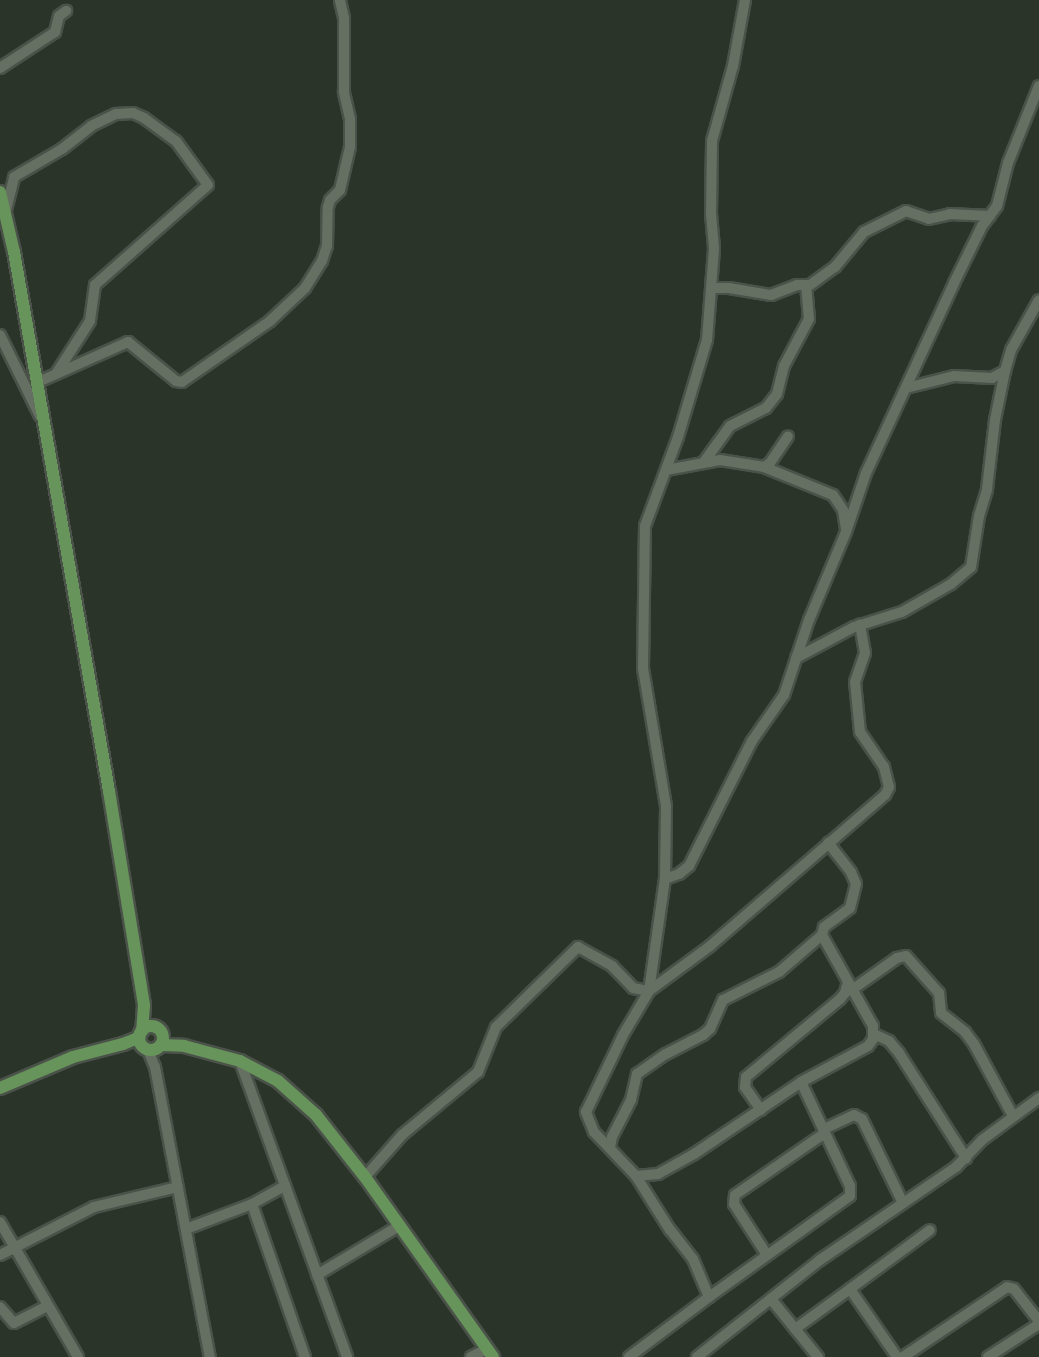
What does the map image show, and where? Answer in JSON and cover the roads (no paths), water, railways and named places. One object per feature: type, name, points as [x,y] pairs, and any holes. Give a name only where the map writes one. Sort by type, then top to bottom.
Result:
[{"type":"main road","points":[[0,192],[151,1040]]},
{"type":"main road","points":[[0,1088],[74,1057],[123,1044],[151,1040],[240,1061],[278,1081],[316,1115],[365,1177],[490,1353]]},
{"type":"street","points":[[36,383],[128,342],[176,381],[183,382],[270,321],[305,288],[322,261],[327,246],[328,207],[330,200],[340,190],[350,147],[350,119],[344,92],[344,18],[340,0]]},
{"type":"street","points":[[649,991],[665,879],[667,824],[643,668],[642,555],[645,526],[666,470],[707,340],[712,288],[712,141],[733,66],[745,0]]},
{"type":"street","points":[[0,68],[55,32],[59,16],[66,11]]},
{"type":"street","points":[[665,879],[679,874],[689,866],[752,741],[784,695],[809,620],[846,532],[867,472],[954,283],[997,206],[1008,163],[1039,86]]},
{"type":"street","points":[[5,214],[14,177],[62,149],[92,126],[116,114],[133,113],[144,118],[176,142],[208,185],[95,285],[90,321],[56,374]]},
{"type":"street","points":[[712,288],[771,295],[806,285],[835,267],[868,228],[906,211],[929,219],[950,214],[990,216]]},
{"type":"street","points":[[704,462],[730,426],[766,408],[777,394],[784,366],[809,319],[806,285]]},
{"type":"street","points":[[796,659],[860,624],[902,612],[951,584],[971,567],[979,516],[987,489],[995,420],[1005,372],[1011,350],[1039,300]]},
{"type":"street","points":[[0,335],[43,422]]},
{"type":"street","points":[[906,388],[954,376],[992,378],[1005,372]]},
{"type":"street","points":[[764,467],[770,463],[788,436]]},
{"type":"street","points":[[666,470],[720,460],[764,467],[833,495],[843,510],[846,532]]},
{"type":"street","points":[[709,1297],[693,1259],[670,1230],[636,1175],[594,1132],[586,1112],[634,1014],[649,991],[710,946],[885,795],[889,787],[884,767],[860,732],[855,682],[865,653],[860,624]]},
{"type":"street","points":[[610,1148],[612,1137],[631,1100],[637,1074],[666,1054],[703,1035],[710,1029],[723,1000],[779,972],[822,935],[824,927],[850,908],[856,891],[851,872],[828,843]]},
{"type":"street","points":[[822,935],[874,1034],[889,1041],[899,1053],[966,1157]]},
{"type":"street","points":[[365,1177],[402,1135],[478,1072],[496,1027],[578,947],[612,967],[633,988],[649,991]]},
{"type":"street","points":[[761,1110],[745,1087],[746,1077],[840,999],[848,988],[897,958],[906,956],[939,993],[941,1013],[965,1032],[974,1044],[1013,1116]]},
{"type":"street","points":[[636,1175],[658,1174],[694,1154],[801,1082],[868,1046],[874,1034]]},
{"type":"street","points":[[151,1040],[210,1357]]},
{"type":"street","points":[[240,1061],[347,1357]]},
{"type":"street","points":[[629,1357],[850,1196],[850,1186],[801,1082]]},
{"type":"street","points":[[697,1357],[771,1299],[966,1157],[1013,1116],[1039,1098]]},
{"type":"street","points":[[767,1255],[734,1204],[735,1195],[825,1131],[854,1115],[862,1119],[903,1203]]},
{"type":"street","points":[[186,1229],[251,1204],[285,1186]]},
{"type":"street","points":[[0,1255],[94,1207],[178,1187]]},
{"type":"street","points":[[251,1204],[305,1357]]},
{"type":"street","points":[[0,1222],[78,1357]]},
{"type":"street","points":[[317,1275],[399,1226]]},
{"type":"street","points":[[795,1329],[930,1230]]},
{"type":"street","points":[[903,1357],[1007,1287],[1014,1289],[1039,1322],[988,1357]]},
{"type":"street","points":[[850,1289],[897,1357]]},
{"type":"street","points":[[771,1299],[818,1357]]},
{"type":"street","points":[[0,1307],[14,1323],[48,1306]]},
{"type":"street","points":[[471,1357],[490,1353]]}]
